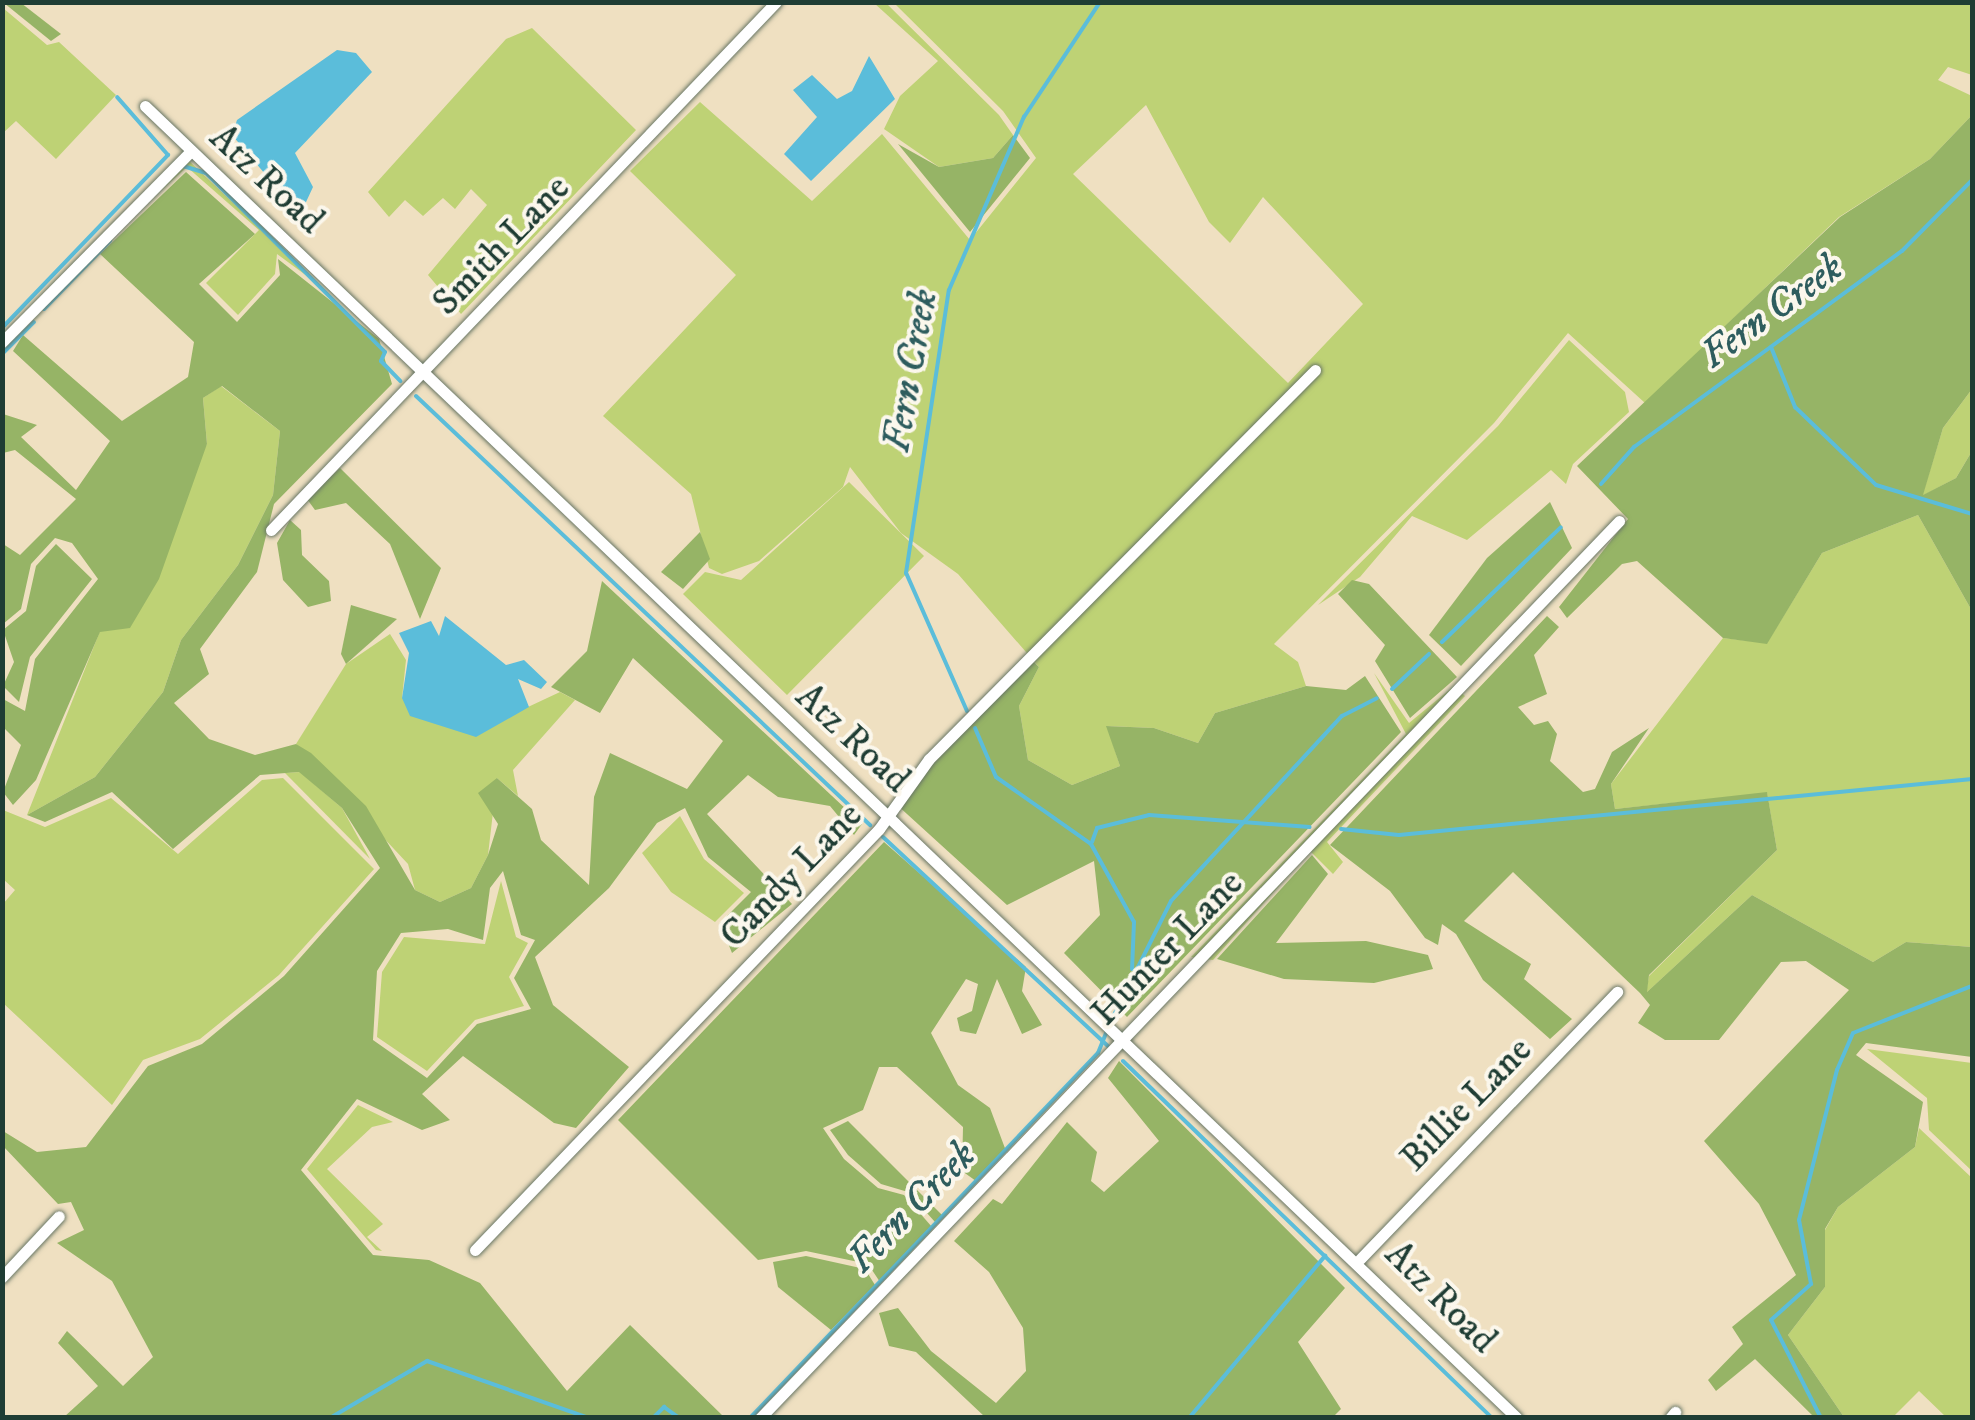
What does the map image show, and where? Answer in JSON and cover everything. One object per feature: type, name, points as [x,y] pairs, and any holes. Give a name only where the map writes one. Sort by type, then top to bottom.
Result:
[{"type":"street","name":"Smith Lane","points":[[270,530],[776,2]]},
{"type":"street","name":"Atz Road","points":[[145,106],[1360,1260],[1517,1418]]},
{"type":"street","points":[[2,342],[190,150]]},
{"type":"street","name":"Candy Lane","points":[[476,1250],[890,816],[929,759],[1315,370]]},
{"type":"street","name":"Hunter Lane","points":[[760,1418],[1618,521]]},
{"type":"street","name":"Billie Lane","points":[[1360,1260],[1617,992]]},
{"type":"street","points":[[2,1277],[59,1216]]},
{"type":"green space","points":[[4,3],[21,3],[61,34],[51,41]]},
{"type":"green space","points":[[874,3],[886,3],[999,115],[1013,135],[993,158],[939,167],[884,129],[900,96],[938,61]]},
{"type":"green space","points":[[894,3],[1972,3],[1972,75],[1948,67],[1938,80],[1972,96],[1972,115],[1930,159],[1839,217],[1645,403],[1568,333],[1494,423],[1274,644],[1298,662],[1306,686],[1215,713],[1198,743],[1154,728],[1107,726],[1120,766],[1072,785],[1028,760],[1019,706],[1039,667],[958,574],[901,533],[850,467],[843,487],[759,561],[722,574],[709,568],[691,494],[603,416],[736,275],[630,171],[700,102],[812,201],[882,134],[970,240],[1036,158],[1003,111]],"holes":[[[1146,105],[1209,222],[1230,243],[1263,197],[1363,304],[1288,383],[1073,174]]]},
{"type":"green space","points":[[3,8],[47,45],[59,42],[116,95],[56,159],[16,121],[3,133]]},
{"type":"green space","points":[[532,28],[636,130],[461,314],[428,275],[487,205],[471,189],[455,209],[443,198],[423,216],[405,200],[389,217],[368,192],[506,39]]},
{"type":"green space","points":[[1972,115],[1972,389],[1943,428],[1923,495],[1956,478],[1972,451],[1972,611],[1918,515],[1822,553],[1767,644],[1723,638],[1637,561],[1622,564],[1567,618],[1559,607],[1628,519],[1577,466],[1840,217],[1930,159]]},
{"type":"green space","points":[[1013,135],[1030,158],[970,232],[898,144],[939,167],[993,158]]},
{"type":"green space","points":[[187,159],[322,287],[277,254],[275,274],[238,315],[206,283],[259,230],[187,167],[144,206]]},
{"type":"green space","points":[[186,172],[255,234],[199,284],[237,322],[280,275],[278,259],[379,339],[392,384],[274,504],[257,572],[200,649],[209,674],[174,703],[209,739],[255,755],[296,744],[311,753],[366,806],[415,890],[440,902],[471,888],[488,855],[498,824],[478,793],[497,778],[532,809],[541,840],[589,885],[594,797],[610,753],[687,789],[723,741],[633,658],[600,713],[551,687],[587,651],[602,581],[862,824],[854,835],[830,806],[778,797],[748,775],[707,814],[792,904],[732,953],[720,923],[751,892],[708,857],[685,808],[657,823],[609,888],[535,957],[553,1005],[629,1067],[576,1128],[554,1123],[463,1056],[422,1094],[450,1120],[422,1130],[357,1099],[301,1170],[373,1255],[429,1260],[480,1283],[567,1391],[630,1325],[724,1417],[64,1417],[98,1386],[58,1343],[67,1331],[123,1386],[153,1357],[112,1281],[57,1243],[84,1230],[71,1202],[58,1204],[3,1146],[3,1131],[37,1152],[86,1147],[148,1066],[202,1044],[284,976],[380,868],[342,808],[299,772],[260,775],[173,849],[112,792],[45,822],[27,815],[95,777],[163,692],[181,640],[238,565],[273,495],[280,431],[222,386],[203,398],[207,444],[159,579],[130,628],[100,632],[36,780],[13,805],[3,792],[21,745],[3,727],[3,699],[25,711],[35,659],[98,579],[72,543],[55,538],[31,564],[21,609],[3,624],[3,544],[20,555],[76,499],[15,450],[3,453],[3,414],[37,425],[21,437],[76,490],[110,441],[13,351],[23,335],[122,421],[188,377],[194,342],[100,254]],"holes":[[[503,871],[521,935],[535,940],[514,978],[531,1009],[477,1024],[427,1078],[373,1040],[377,971],[401,933],[448,929],[483,940],[490,888]]]},
{"type":"green space","points":[[1569,340],[1625,392],[1629,412],[1573,464],[1566,484],[1551,470],[1467,540],[1412,516],[1360,577],[1318,605],[1498,426]]},
{"type":"green space","points":[[221,386],[280,431],[273,495],[238,565],[181,640],[163,692],[95,777],[27,815],[100,631],[207,444],[203,398]]},
{"type":"green space","points":[[1972,389],[1972,451],[1956,478],[1922,496],[1943,428]]},
{"type":"green space","points":[[340,468],[441,568],[420,619],[390,544],[346,503],[315,510],[307,499]]},
{"type":"green space","points":[[849,482],[924,556],[787,695],[683,594],[705,572],[741,580]]},
{"type":"green space","points":[[1550,502],[1572,548],[1461,666],[1429,635],[1487,558]]},
{"type":"green space","points":[[1918,515],[1972,611],[1972,947],[1906,942],[1873,962],[1752,895],[1646,993],[1649,976],[1777,850],[1767,793],[1615,809],[1611,784],[1723,638],[1767,643],[1822,553]]},
{"type":"green space","points":[[290,520],[301,530],[302,555],[329,581],[331,601],[308,607],[283,580],[277,543]]},
{"type":"green space","points":[[700,532],[710,559],[683,589],[661,572]]},
{"type":"green space","points":[[56,544],[92,579],[30,657],[19,702],[3,686],[14,662],[3,630],[26,611],[36,566]]},
{"type":"green space","points":[[1352,580],[1369,584],[1457,677],[1410,718],[1375,661],[1385,645],[1338,594]]},
{"type":"green space","points":[[351,605],[397,619],[346,664],[341,654]]},
{"type":"green space","points":[[1547,616],[1559,627],[1534,655],[1547,694],[1518,707],[1534,725],[1548,721],[1557,734],[1550,761],[1583,792],[1595,789],[1612,752],[1649,728],[1611,784],[1615,809],[1767,792],[1777,850],[1649,975],[1647,992],[1752,895],[1873,962],[1906,942],[1972,947],[1972,1057],[1866,1043],[1856,1055],[1923,1102],[1915,1147],[1838,1207],[1825,1229],[1825,1287],[1788,1335],[1844,1417],[1814,1417],[1755,1359],[1716,1391],[1708,1380],[1743,1344],[1732,1327],[1796,1275],[1759,1204],[1704,1141],[1849,990],[1806,961],[1781,962],[1719,1040],[1665,1040],[1638,1023],[1650,1005],[1640,993],[1513,872],[1464,921],[1531,964],[1524,979],[1572,1019],[1550,1039],[1483,980],[1456,934],[1442,924],[1438,945],[1425,938],[1390,891],[1330,845]]},
{"type":"green space","points":[[390,634],[406,660],[402,698],[513,714],[560,692],[575,700],[513,770],[518,796],[497,778],[488,855],[471,888],[440,902],[415,890],[408,864],[296,744],[346,664]]},
{"type":"green space","points":[[1031,659],[1039,667],[1019,706],[1028,760],[1072,785],[1120,766],[1106,726],[1154,728],[1198,743],[1215,713],[1306,686],[1346,690],[1365,676],[1401,732],[1127,1017],[1064,953],[1100,915],[1094,861],[1007,905],[896,804]]},
{"type":"green space","points":[[1374,673],[1409,723],[1454,686],[1465,696],[1327,842],[1343,862],[1333,874],[1310,851],[1213,960],[1191,957],[1406,734]]},
{"type":"green space","points":[[300,772],[342,808],[370,859],[285,773]]},
{"type":"green space","points":[[283,778],[374,869],[279,975],[200,1039],[143,1060],[112,1105],[3,1003],[3,904],[15,890],[3,879],[3,810],[45,827],[111,798],[178,854],[262,780]]},
{"type":"green space","points":[[680,816],[704,859],[744,893],[715,922],[671,892],[642,853]]},
{"type":"green space","points":[[884,842],[1026,967],[1022,991],[1042,1025],[1022,1034],[997,979],[976,1034],[960,1031],[957,1018],[972,1011],[978,984],[966,979],[931,1033],[958,1085],[990,1108],[1006,1151],[976,1181],[962,1171],[963,1127],[897,1067],[879,1067],[863,1110],[823,1128],[844,1159],[878,1188],[904,1195],[932,1227],[880,1282],[868,1264],[806,1251],[758,1260],[618,1120]]},
{"type":"green space","points":[[1312,855],[1328,874],[1276,943],[1366,941],[1428,955],[1433,969],[1374,983],[1284,979],[1217,959]]},
{"type":"green space","points":[[501,881],[516,937],[528,943],[509,977],[524,1006],[475,1020],[427,1071],[377,1037],[382,972],[404,937],[485,944]]},
{"type":"green space","points":[[1867,1049],[1972,1063],[1972,1171],[1929,1130],[1927,1098]]},
{"type":"green space","points":[[1119,1061],[1345,1288],[1298,1342],[1341,1409],[1333,1417],[985,1417],[916,1352],[889,1346],[879,1313],[898,1308],[931,1351],[996,1403],[1026,1371],[1023,1328],[989,1272],[954,1241],[993,1199],[1002,1204],[1067,1122],[1097,1152],[1091,1181],[1104,1192],[1159,1141],[1108,1078]]},
{"type":"green space","points":[[358,1105],[393,1122],[372,1127],[327,1169],[383,1224],[367,1237],[382,1251],[376,1250],[307,1169]]},
{"type":"green space","points":[[848,1121],[942,1215],[935,1222],[908,1192],[881,1184],[848,1155],[830,1130]]},
{"type":"green space","points":[[1919,1128],[1972,1178],[1972,1417],[1946,1417],[1919,1391],[1893,1417],[1844,1417],[1788,1335],[1825,1287],[1825,1230],[1838,1207],[1915,1147]]},
{"type":"green space","points":[[806,1256],[865,1269],[875,1285],[831,1330],[778,1287],[773,1262]]},
{"type":"water","points":[[337,50],[356,53],[372,72],[295,153],[313,187],[300,215],[232,135],[237,120]]},
{"type":"water","points":[[869,56],[895,99],[811,181],[784,154],[817,117],[793,90],[812,75],[837,99],[852,91]]},
{"type":"water","points":[[445,616],[506,665],[524,660],[547,682],[541,689],[518,679],[529,707],[476,737],[410,716],[402,698],[409,653],[399,633],[431,621],[439,636]]},
{"type":"waterway","name":"Fern Creek","points":[[967,711],[906,573],[949,290],[1024,117],[1100,2]]},
{"type":"waterway","points":[[2,328],[168,155],[117,97]]},
{"type":"waterway","points":[[183,166],[206,173],[385,352],[381,361],[400,381]]},
{"type":"waterway","name":"Fern Creek","points":[[1601,484],[1634,447],[1902,251],[1972,180]]},
{"type":"waterway","points":[[44,309],[110,241]]},
{"type":"waterway","points":[[2,354],[34,322]]},
{"type":"waterway","points":[[1771,347],[1795,407],[1876,485],[1972,514]]},
{"type":"waterway","points":[[416,396],[870,825]]},
{"type":"waterway","name":"Fern Creek","points":[[1442,642],[1561,527]]},
{"type":"waterway","name":"Fern Creek","points":[[1392,689],[1429,654]]},
{"type":"waterway","name":"Fern Creek","points":[[1114,1015],[1171,901],[1342,716],[1377,698]]},
{"type":"waterway","name":"Fern Creek","points":[[975,728],[996,777],[1091,844],[1134,922],[1132,969]]},
{"type":"waterway","points":[[1341,829],[1399,835],[1972,779]]},
{"type":"waterway","points":[[1092,842],[1097,828],[1149,815],[1310,827]]},
{"type":"waterway","points":[[883,837],[1108,1046]]},
{"type":"waterway","points":[[1821,1418],[1771,1320],[1811,1284],[1799,1220],[1837,1070],[1853,1033],[1972,986]]},
{"type":"waterway","name":"Fern Creek","points":[[750,1418],[1098,1053],[1107,1031]]},
{"type":"waterway","points":[[1123,1061],[1492,1418]]},
{"type":"waterway","points":[[1189,1418],[1325,1256]]},
{"type":"waterway","points":[[330,1418],[427,1361],[589,1418]]},
{"type":"waterway","name":"Fern Creek","points":[[653,1418],[664,1407],[679,1418]]}]
